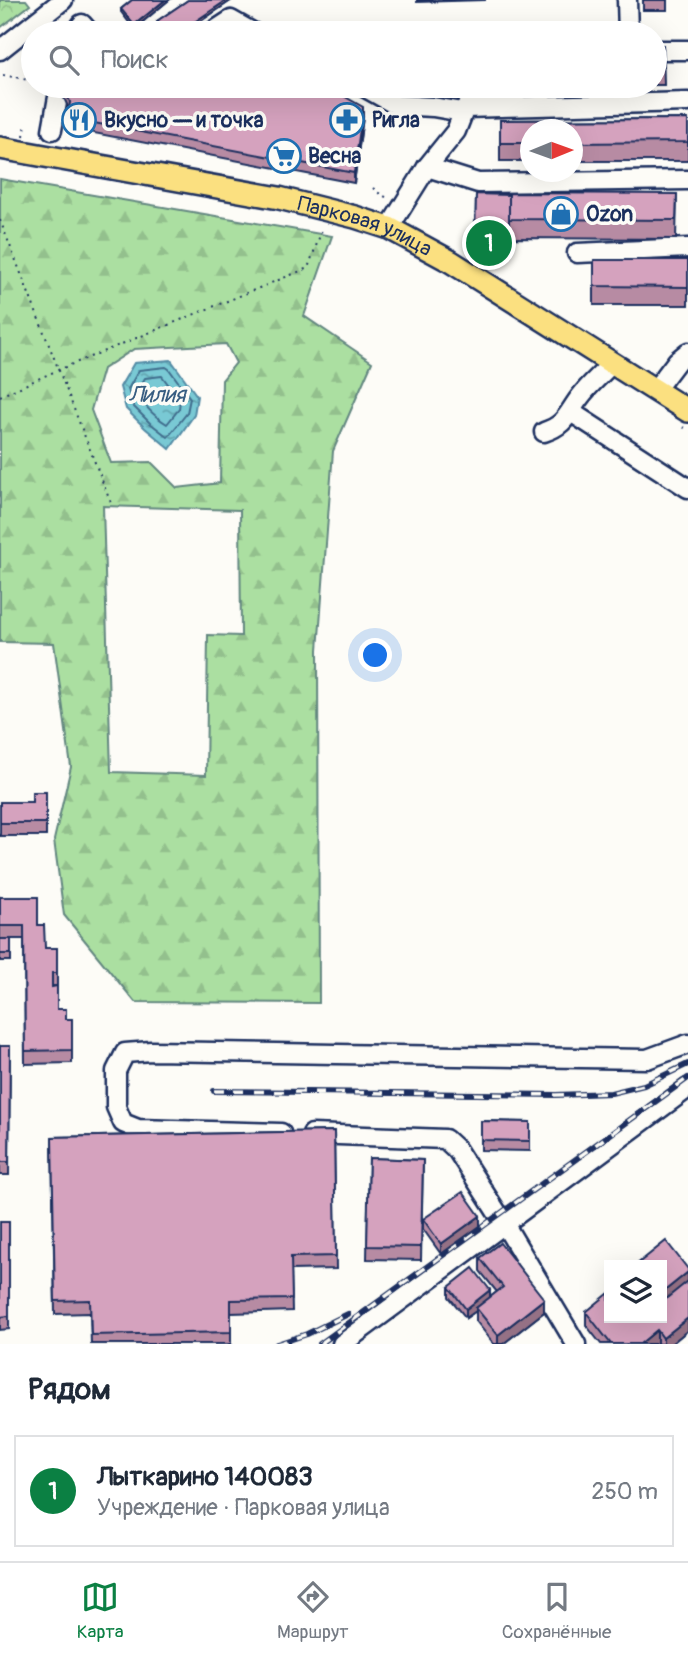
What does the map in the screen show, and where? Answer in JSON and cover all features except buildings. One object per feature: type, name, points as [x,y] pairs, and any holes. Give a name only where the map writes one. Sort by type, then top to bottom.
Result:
[{"type":"main road","name":"Парковая улица","points":[[0,148],[279,198],[389,228],[450,261],[688,411]]},
{"type":"street","points":[[628,0],[628,21]]},
{"type":"street","points":[[36,21],[60,1]]},
{"type":"street","points":[[0,50],[21,33]]},
{"type":"street","points":[[667,50],[688,50]]},
{"type":"street","points":[[51,130],[58,98]]},
{"type":"street","points":[[378,98],[397,113],[445,118],[459,123]]},
{"type":"street","points":[[389,228],[427,167],[459,123],[466,108],[688,102]]},
{"type":"street","points":[[427,167],[478,183],[688,180]]},
{"type":"street","points":[[577,253],[688,248]]},
{"type":"street","points":[[655,390],[677,360],[688,352]]},
{"type":"street","points":[[544,432],[556,428],[612,363]]},
{"type":"street","points":[[571,412],[688,488]]},
{"type":"street","points":[[576,1344],[505,1224],[457,1150],[445,1139],[419,1136],[138,1129],[123,1123],[116,1107],[116,1071],[125,1053],[151,1051],[646,1059],[688,1044]]},
{"type":"street","points":[[342,1344],[688,1088]]},
{"type":"path","points":[[3,75],[21,79]]},
{"type":"path","points":[[373,188],[402,206]]},
{"type":"path","points":[[0,396],[308,268],[325,219]]},
{"type":"path","points":[[0,220],[112,506]]},
{"type":"green space","points":[[0,0],[26,0],[30,5],[0,28]]},
{"type":"green space","points":[[0,179],[332,236],[304,316],[372,362],[333,451],[318,650],[319,1003],[135,1002],[64,915],[54,840],[71,767],[54,643],[0,642]],"holes":[[[226,344],[236,363],[222,380],[220,483],[177,488],[151,462],[111,463],[91,410],[103,369],[134,349]],[[103,506],[240,510],[241,636],[208,635],[206,775],[111,772]]]},
{"type":"water","name":"Лилия","points":[[171,360],[197,396],[194,415],[170,449],[126,409],[120,387],[134,363]]},
{"type":"railway","points":[[214,1091],[556,1095],[611,1093],[644,1085],[688,1064]]},
{"type":"railway","points":[[320,1344],[688,1078]]},
{"type":"railway","points":[[277,1344],[307,1334],[348,1314]]},
{"type":"place","name":"Вкусно — и точка","points":[[79,120]]},
{"type":"place","name":"Ригла","points":[[347,120]]},
{"type":"place","name":"Весна","points":[[284,156]]},
{"type":"place","name":"Ozon","points":[[561,214]]},
{"type":"place","name":"Лыткарино 140083","points":[[489,243]]}]
